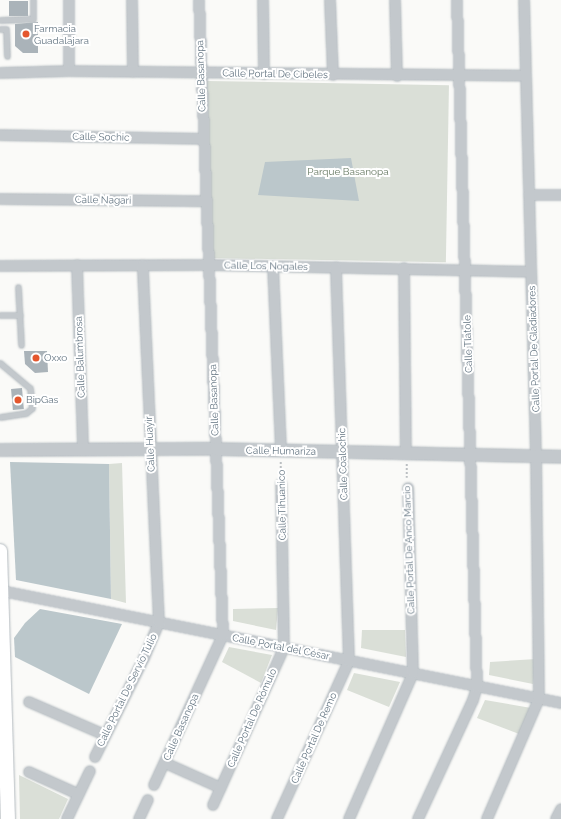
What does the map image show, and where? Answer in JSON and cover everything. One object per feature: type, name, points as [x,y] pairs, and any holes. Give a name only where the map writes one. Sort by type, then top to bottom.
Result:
[{"type":"main road","points":[[0,551],[8,819]]},
{"type":"street","points":[[69,0],[70,71]]},
{"type":"street","points":[[132,0],[133,72]]},
{"type":"street","name":"Calle Basanopa","points":[[154,785],[223,635],[200,73],[199,0]]},
{"type":"street","points":[[263,0],[264,74]]},
{"type":"street","points":[[330,0],[333,75]]},
{"type":"street","points":[[395,0],[397,76]]},
{"type":"street","name":"Calle Tlatole","points":[[457,0],[458,77],[466,270],[477,687]]},
{"type":"street","name":"Calle Portal De Gladiadores","points":[[524,0],[536,456],[540,699]]},
{"type":"street","name":"Calle Portal De Cibeles","points":[[0,73],[70,71],[458,77],[526,76]]},
{"type":"street","name":"Calle Sochic","points":[[0,135],[203,139]]},
{"type":"street","points":[[529,195],[561,194]]},
{"type":"street","name":"Calle Nagari","points":[[0,198],[206,201]]},
{"type":"street","name":"Calle Balumbrosa","points":[[77,265],[83,449]]},
{"type":"street","name":"Calle Huayir","points":[[143,265],[150,450],[159,623]]},
{"type":"street","name":"Calle Los Nogales","points":[[0,266],[209,265],[404,268],[531,272]]},
{"type":"street","points":[[273,266],[281,451]]},
{"type":"street","name":"Calle Coalochic","points":[[336,267],[349,660]]},
{"type":"street","points":[[404,268],[406,454]]},
{"type":"street","name":"Calle Humariza","points":[[0,450],[216,449],[561,456]]},
{"type":"street","name":"Calle Tihuanico","points":[[282,484],[284,648]]},
{"type":"street","name":"Calle Portal De Anco Marcio","points":[[349,819],[413,673],[408,488]]},
{"type":"street","name":"Calle Portal del César","points":[[2,591],[561,703]]},
{"type":"street","name":"Calle Portal De Servio Tulio","points":[[95,758],[144,658],[159,623]]},
{"type":"street","name":"Calle Portal De Rómulo","points":[[213,805],[284,648]]},
{"type":"street","name":"Calle Portal De Remo","points":[[281,818],[349,660]]},
{"type":"street","points":[[418,819],[473,700],[477,687]]},
{"type":"street","points":[[487,819],[540,699]]},
{"type":"street","points":[[28,702],[105,735]]},
{"type":"street","points":[[164,763],[221,788]]},
{"type":"street","points":[[67,819],[90,770]]},
{"type":"street","points":[[29,772],[78,794]]},
{"type":"street","points":[[139,819],[148,800]]},
{"type":"street","points":[[556,819],[561,809]]},
{"type":"lane","points":[[0,20],[33,19],[33,0]]},
{"type":"lane","points":[[0,29],[6,29],[7,56]]},
{"type":"lane","points":[[18,287],[21,345]]},
{"type":"lane","points":[[0,315],[20,315]]},
{"type":"lane","points":[[0,363],[30,388],[32,408],[26,413],[0,417]]},
{"type":"path","name":"Calle Tihuanico","points":[[281,451],[282,484]]},
{"type":"path","name":"Calle Portal De Anco Marcio","points":[[406,454],[408,488]]},
{"type":"green space","name":"Parque Basanopa","points":[[207,81],[449,85],[446,262],[204,258]]},
{"type":"green space","points":[[122,463],[126,603],[111,599],[109,464]]},
{"type":"green space","points":[[278,608],[276,630],[233,621],[233,609]]},
{"type":"green space","points":[[362,630],[405,630],[406,657],[361,648]]},
{"type":"green space","points":[[229,647],[272,655],[261,683],[222,662]]},
{"type":"green space","points":[[536,659],[533,684],[489,675],[490,662]]},
{"type":"green space","points":[[354,673],[400,682],[389,707],[347,690]]},
{"type":"green space","points":[[485,700],[531,708],[519,734],[477,718]]},
{"type":"green space","points":[[19,775],[68,799],[59,819],[20,819]]},
{"type":"shaded area","points":[[351,158],[359,201],[258,195],[265,162]]},
{"type":"shaded area","points":[[10,462],[109,464],[111,599],[16,580]]},
{"type":"shaded area","points":[[40,609],[122,624],[89,694],[15,657],[14,638],[25,623]]},
{"type":"building","points":[[9,1],[28,1],[28,16],[9,16]]},
{"type":"building","name":"Farmacia Guadalajara","points":[[38,22],[38,53],[23,53],[15,46],[15,24]]},
{"type":"building","name":"Oxxo","points":[[24,351],[47,351],[48,372],[35,373],[25,364]]},
{"type":"building","name":"BipGas","points":[[22,388],[24,409],[13,410],[11,389]]},
{"type":"place","name":"Farmacia Guadalajara","points":[[26,34]]},
{"type":"place","name":"Oxxo","points":[[36,358]]},
{"type":"place","name":"BipGas","points":[[18,400]]}]
